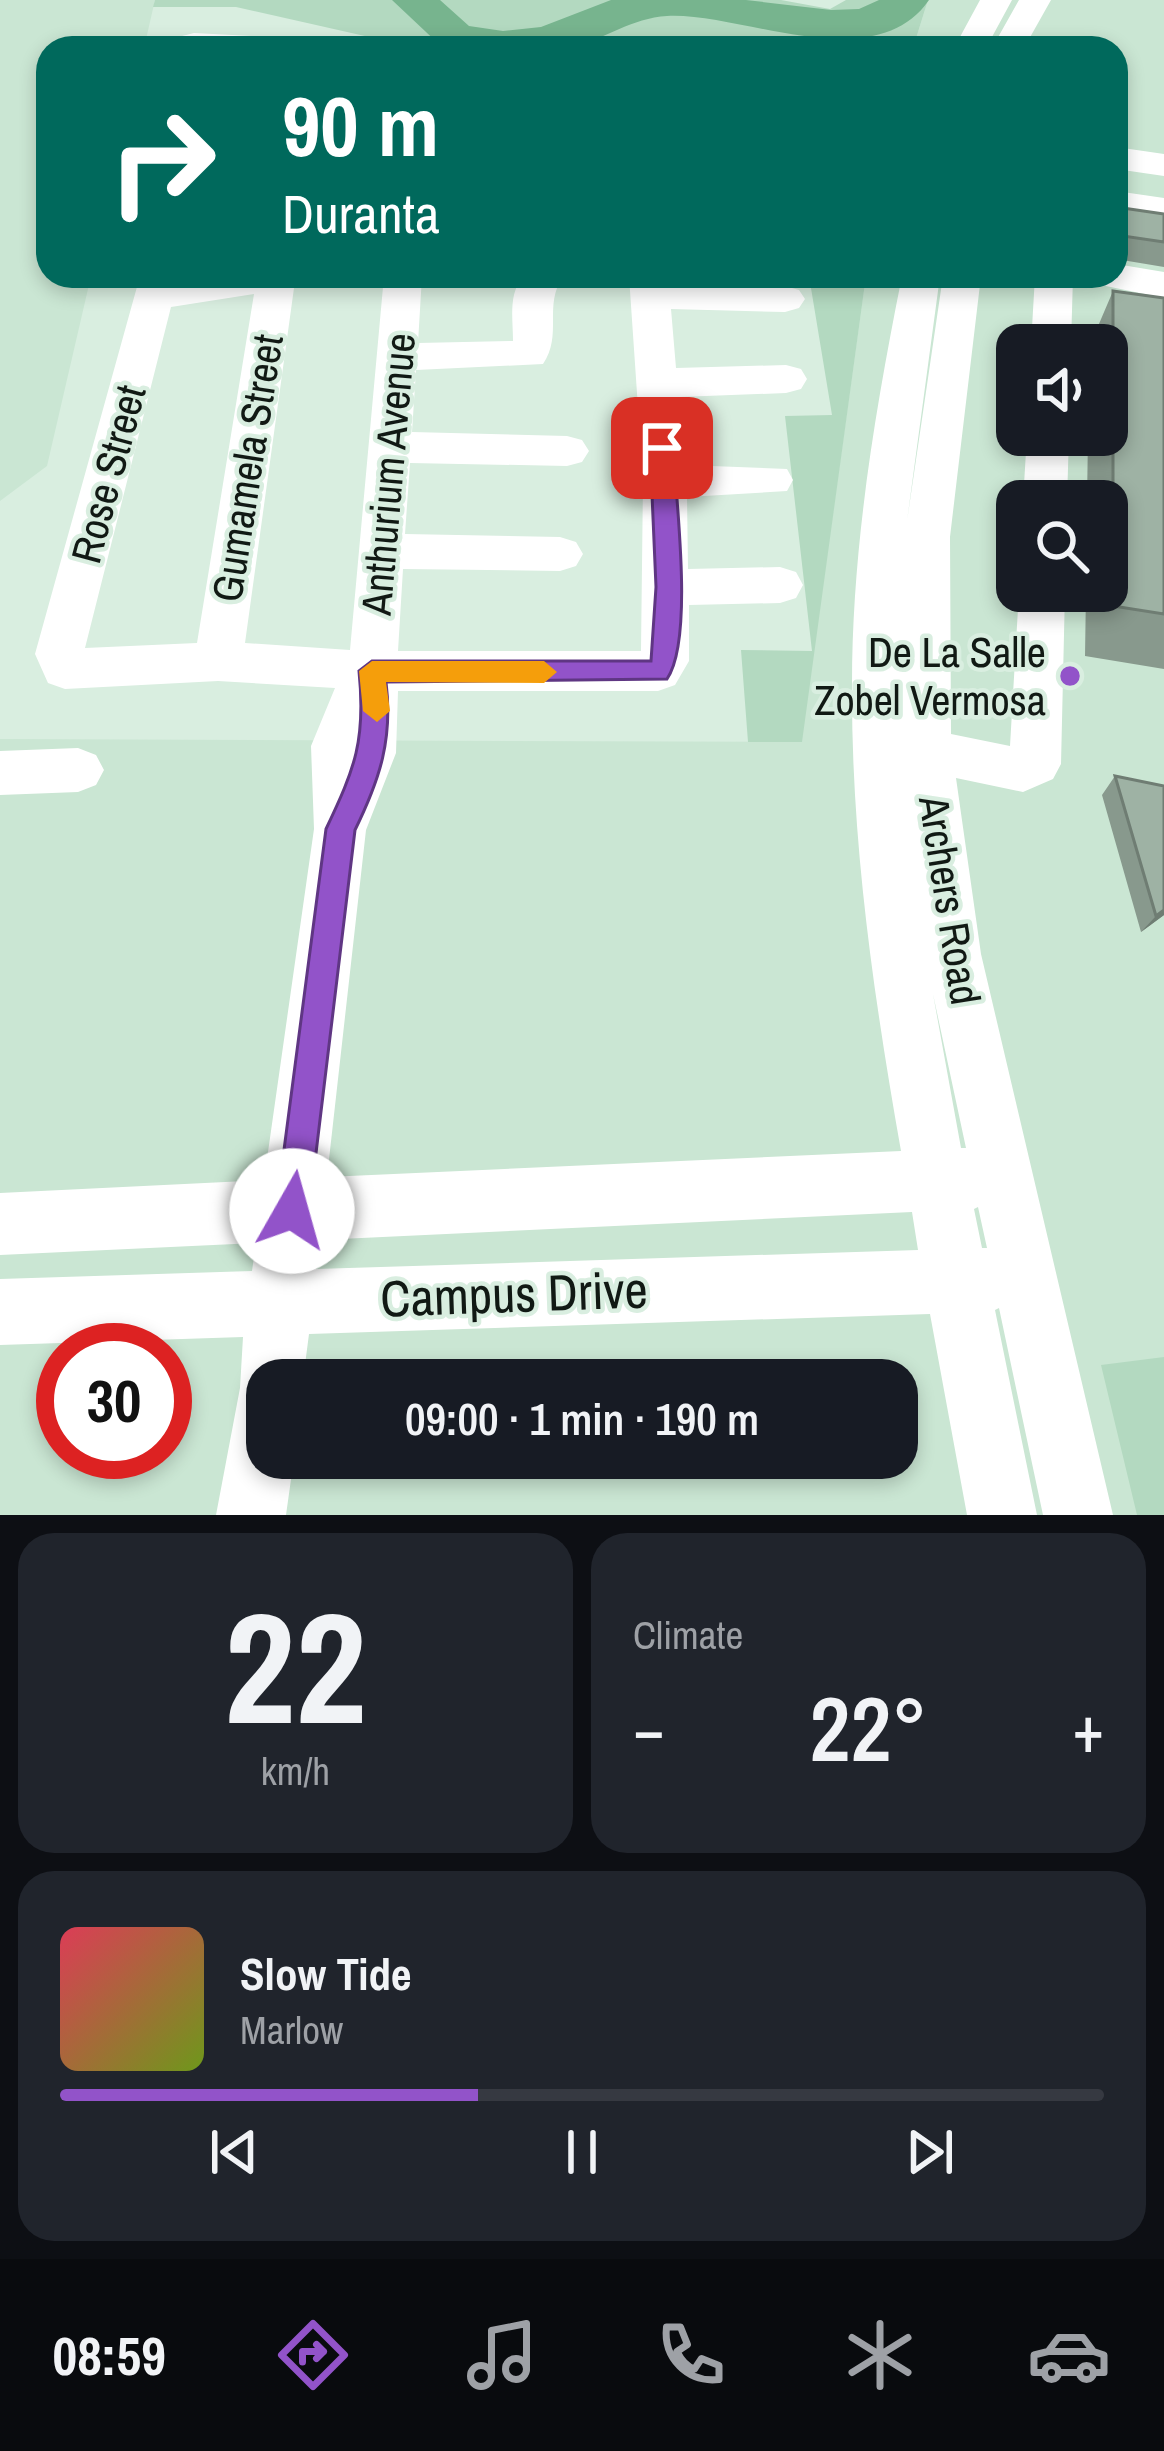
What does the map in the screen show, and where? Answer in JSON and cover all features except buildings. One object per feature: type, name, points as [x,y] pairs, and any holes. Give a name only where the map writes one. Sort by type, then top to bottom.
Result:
[{"type":"street","points":[[976,36],[996,0]]},
{"type":"street","points":[[1015,36],[1036,0]]},
{"type":"street","points":[[1138,138],[1164,165]]},
{"type":"street","points":[[1128,204],[1164,209]]},
{"type":"street","points":[[1128,278],[1164,285]]},
{"type":"street","name":"Rose Street","points":[[157,288],[59,654],[65,669],[218,661]]},
{"type":"street","name":"Gumamela Street","points":[[218,661],[280,288]]},
{"type":"street","name":"Anthurium Avenue","points":[[273,1359],[340,829],[369,774],[377,719],[372,671],[403,288]]},
{"type":"street","points":[[397,357],[529,354],[534,288]]},
{"type":"street","points":[[218,661],[372,671],[651,672],[665,662],[665,481],[650,288]]},
{"type":"street","points":[[671,288],[785,299]]},
{"type":"street","name":"Archers Road","points":[[919,288],[894,420],[882,532],[902,746],[1005,1176],[1078,1515]]},
{"type":"street","name":"Archers Road","points":[[960,288],[902,746],[897,951],[1002,1515]]},
{"type":"street","points":[[1052,324],[1053,288]]},
{"type":"street","points":[[655,383],[786,379]]},
{"type":"street","points":[[390,447],[567,451]]},
{"type":"street","points":[[665,481],[771,479]]},
{"type":"street","points":[[382,551],[560,554]]},
{"type":"street","points":[[668,587],[780,584]]},
{"type":"street","points":[[902,746],[1024,770],[1035,764],[1041,612]]},
{"type":"street","points":[[0,773],[78,770]]},
{"type":"street","name":"Campus Drive","points":[[0,1224],[1005,1176]]},
{"type":"street","name":"Campus Drive","points":[[0,1312],[1027,1279]]},
{"type":"street","points":[[251,1515],[256,1479]]},
{"type":"shaded area","points":[[0,0],[155,0],[147,36],[36,36],[36,288],[88,288],[47,466],[0,501]]},
{"type":"shaded area","points":[[155,0],[781,0],[830,9],[846,0],[928,0],[917,36],[365,36],[236,7],[153,7]]},
{"type":"shaded area","points":[[928,0],[1164,0],[1164,1515],[0,1515],[0,739],[801,742],[864,288],[1128,288],[1128,36],[917,36]]},
{"type":"shaded area","points":[[811,288],[864,288],[802,742],[748,742],[741,650],[812,651],[785,416],[832,415]]},
{"type":"shaded area","points":[[1164,1357],[1164,1515],[1137,1515],[1101,1365]]},
{"type":"waterway","points":[[414,0],[456,36]]},
{"type":"waterway","points":[[560,36],[649,4],[675,2],[831,24],[888,15],[907,0]]},
{"type":"slow traffic","points":[[377,711],[372,671],[544,672]]},
{"type":"place","name":"De La Salle Zobel Vermosa","points":[[1070,676]]},
{"type":"route","points":[[292,1211],[340,829],[369,774],[377,719],[372,671],[651,672],[662,668],[668,587],[662,448]]}]
